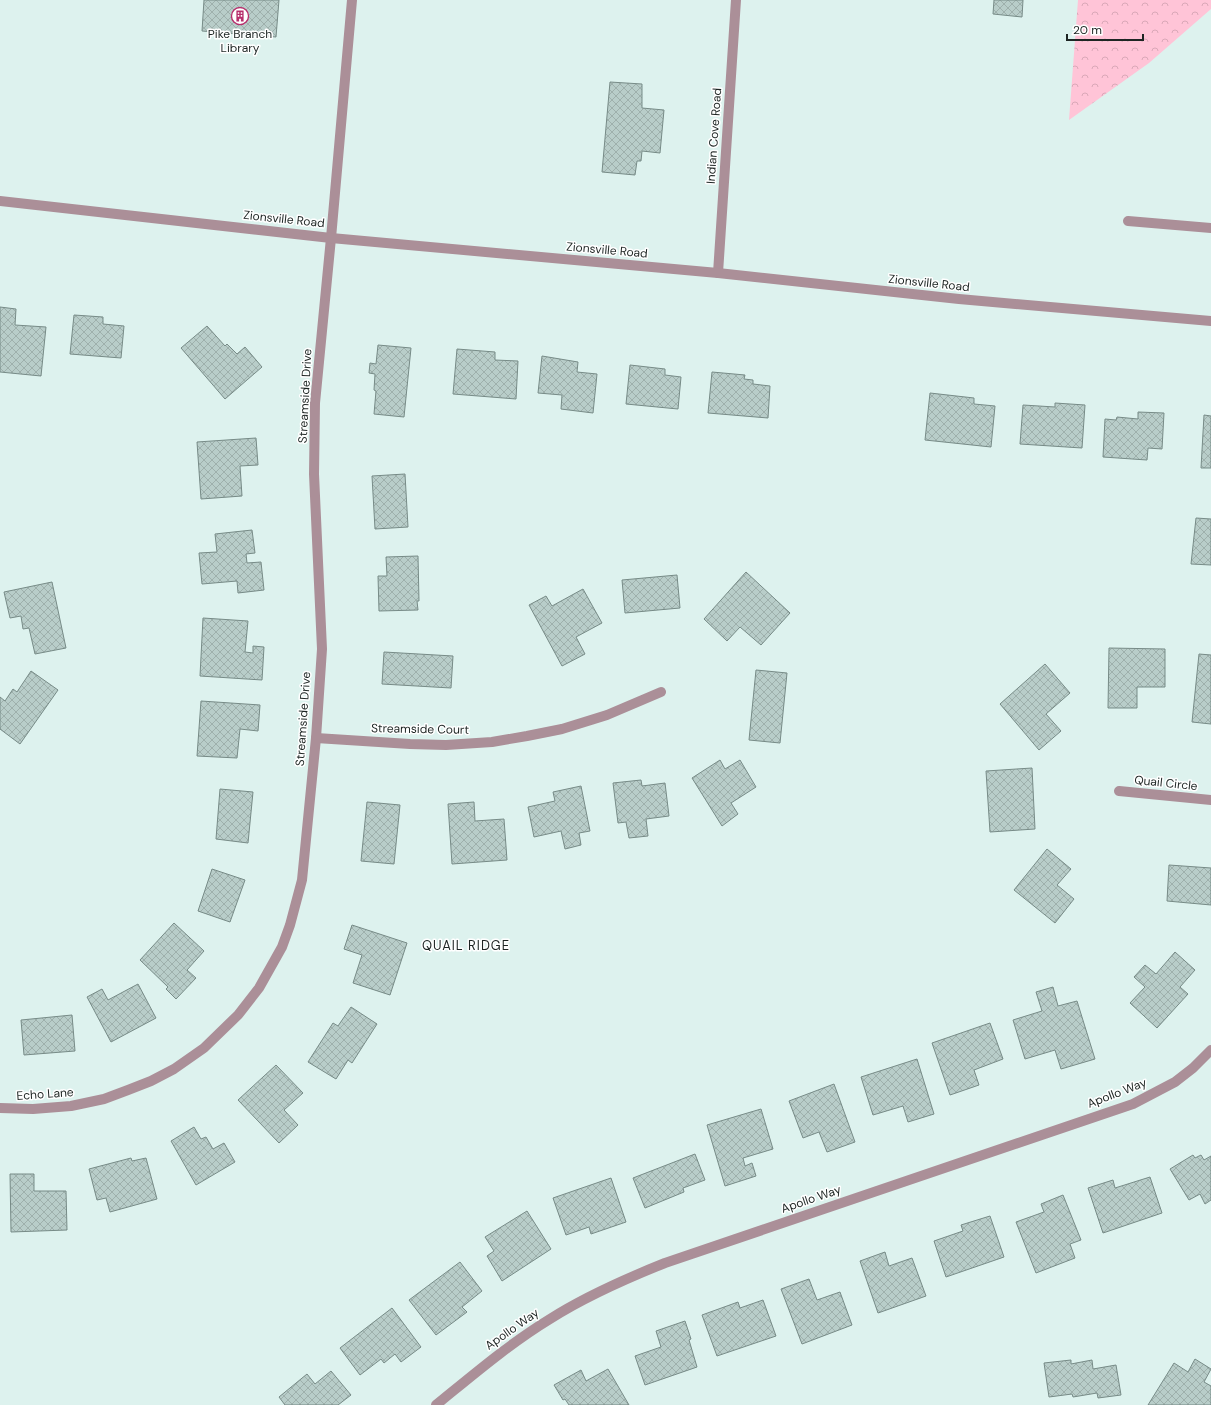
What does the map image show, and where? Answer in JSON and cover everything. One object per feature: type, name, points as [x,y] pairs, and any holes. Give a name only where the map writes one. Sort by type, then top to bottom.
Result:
[{"type":"street","name":"Streamside Drive","points":[[92,1101],[151,1081],[184,1062],[204,1048],[238,1015],[259,988],[282,947],[290,925],[302,880],[316,738],[322,649],[314,474],[315,403],[352,0]]},
{"type":"street","name":"Indian Cove Road","points":[[718,273],[736,0]]},
{"type":"street","name":"Zionsville Road","points":[[0,201],[331,238],[718,273],[959,299],[1211,322]]},
{"type":"street","points":[[1128,221],[1211,228]]},
{"type":"street","name":"Streamside Court","points":[[316,738],[446,745],[492,742],[562,729],[607,715],[660,692]]},
{"type":"street","name":"Quail Circle","points":[[1119,791],[1211,800]]},
{"type":"street","name":"Apollo Way","points":[[436,1405],[520,1338],[569,1307],[611,1286],[665,1263],[1132,1104],[1175,1082],[1211,1050]]},
{"type":"street","name":"Echo Lane","points":[[0,1108],[40,1109],[71,1106],[92,1101]]},
{"type":"green space","points":[[1078,0],[1211,0],[1211,9],[1149,63],[1069,120]]},
{"type":"building","name":"Pike Branch Library","points":[[204,0],[279,0],[276,37],[202,31]]},
{"type":"building","points":[[994,0],[1023,0],[1022,17],[993,14]]},
{"type":"building","points":[[610,82],[642,84],[642,108],[664,110],[660,153],[642,151],[641,161],[637,161],[635,175],[602,172]]},
{"type":"building","points":[[0,307],[16,309],[15,325],[46,327],[41,376],[0,372]]},
{"type":"building","points":[[74,315],[103,317],[103,324],[124,326],[121,358],[70,354]]},
{"type":"building","points":[[207,326],[225,346],[227,344],[237,354],[245,347],[262,367],[225,399],[181,348]]},
{"type":"building","points":[[378,345],[411,348],[404,417],[374,414],[376,391],[374,390],[375,374],[369,373],[370,363],[376,364]]},
{"type":"building","points":[[457,349],[495,352],[495,360],[518,361],[516,399],[453,394]]},
{"type":"building","points":[[542,356],[578,362],[577,372],[597,374],[593,413],[561,409],[562,395],[538,393]]},
{"type":"building","points":[[630,365],[665,369],[665,375],[681,377],[678,409],[626,404]]},
{"type":"building","points":[[712,372],[745,375],[744,379],[753,380],[753,384],[770,386],[768,418],[708,413]]},
{"type":"building","points":[[930,393],[974,398],[974,404],[995,406],[991,447],[925,440]]},
{"type":"building","points":[[1055,403],[1085,405],[1082,448],[1020,444],[1023,405],[1055,407]]},
{"type":"building","points":[[1138,412],[1164,413],[1162,449],[1148,448],[1147,460],[1103,457],[1105,419],[1116,420],[1117,417],[1138,419]]},
{"type":"building","points":[[1204,415],[1211,416],[1211,468],[1201,468]]},
{"type":"building","points":[[256,438],[258,465],[240,466],[242,496],[201,499],[197,442]]},
{"type":"building","points":[[405,474],[408,527],[375,529],[372,476]]},
{"type":"building","points":[[1196,518],[1211,519],[1211,565],[1191,564]]},
{"type":"building","points":[[252,530],[255,553],[246,554],[247,563],[261,562],[264,590],[238,593],[237,581],[202,584],[199,553],[217,552],[215,534]]},
{"type":"building","points":[[418,556],[418,610],[379,611],[378,576],[387,576],[386,557]]},
{"type":"building","points":[[746,572],[790,613],[761,645],[740,627],[727,641],[704,619]]},
{"type":"building","points":[[677,575],[680,608],[625,613],[622,580]]},
{"type":"building","points":[[52,582],[66,648],[35,654],[29,628],[23,629],[21,616],[10,618],[4,592]]},
{"type":"building","points":[[583,589],[602,623],[576,637],[585,654],[562,666],[529,605],[546,596],[552,606]]},
{"type":"building","points":[[203,618],[248,621],[245,652],[253,653],[253,646],[264,647],[262,680],[200,676]]},
{"type":"building","points":[[1109,648],[1165,649],[1165,687],[1137,687],[1137,708],[1108,708]]},
{"type":"building","points":[[384,652],[453,656],[451,688],[382,684]]},
{"type":"building","points":[[1199,654],[1211,655],[1211,724],[1192,722]]},
{"type":"building","points":[[1045,664],[1070,693],[1046,714],[1061,731],[1039,750],[1000,704]]},
{"type":"building","points":[[756,670],[787,673],[780,743],[749,740]]},
{"type":"building","points":[[31,671],[58,690],[20,744],[0,729],[0,697],[5,701],[13,689],[17,692]]},
{"type":"building","points":[[201,701],[260,705],[258,731],[240,729],[237,758],[197,756]]},
{"type":"building","points":[[720,760],[725,769],[740,760],[756,787],[731,803],[738,814],[722,826],[692,778]]},
{"type":"building","points":[[1032,768],[1035,829],[990,832],[986,771]]},
{"type":"building","points":[[641,780],[642,786],[665,783],[669,816],[646,819],[648,836],[629,838],[626,822],[618,823],[613,783]]},
{"type":"building","points":[[581,786],[590,831],[579,833],[581,845],[565,849],[561,831],[534,837],[528,807],[555,801],[553,792]]},
{"type":"building","points":[[220,789],[253,792],[248,843],[216,839]]},
{"type":"building","points":[[367,802],[400,805],[394,864],[361,861]]},
{"type":"building","points":[[474,802],[475,821],[504,819],[507,860],[452,864],[448,804]]},
{"type":"building","points":[[1047,849],[1071,869],[1057,885],[1074,899],[1055,923],[1014,890]]},
{"type":"building","points":[[1169,865],[1211,868],[1211,905],[1167,901]]},
{"type":"building","points":[[212,869],[245,880],[230,922],[198,911]]},
{"type":"building","points":[[174,923],[204,951],[187,970],[196,978],[176,999],[166,989],[168,987],[140,960]]},
{"type":"building","points":[[352,925],[407,943],[390,995],[353,983],[362,955],[344,949]]},
{"type":"building","points":[[1175,952],[1195,970],[1180,987],[1188,994],[1157,1028],[1130,1003],[1145,987],[1134,977],[1145,965],[1156,974]]},
{"type":"building","points":[[138,984],[156,1018],[111,1042],[87,997],[102,989],[108,1000]]},
{"type":"building","points":[[1053,987],[1058,1006],[1077,1001],[1095,1059],[1061,1069],[1055,1050],[1025,1059],[1013,1020],[1042,1011],[1036,992]]},
{"type":"building","points":[[351,1007],[377,1024],[352,1063],[348,1060],[336,1079],[308,1062],[333,1023],[338,1026]]},
{"type":"building","points":[[72,1015],[75,1051],[24,1055],[21,1020]]},
{"type":"building","points":[[990,1023],[1003,1059],[974,1070],[979,1085],[950,1095],[932,1043]]},
{"type":"building","points":[[917,1059],[934,1114],[908,1122],[903,1106],[873,1115],[861,1077]]},
{"type":"building","points":[[276,1065],[303,1093],[284,1110],[298,1125],[279,1143],[238,1100]]},
{"type":"building","points":[[834,1084],[855,1142],[827,1152],[819,1132],[803,1138],[789,1101]]},
{"type":"building","points":[[761,1109],[773,1149],[743,1158],[745,1166],[752,1163],[756,1176],[725,1186],[707,1125]]},
{"type":"building","points":[[194,1127],[201,1139],[206,1137],[213,1149],[224,1143],[235,1162],[196,1185],[171,1141]]},
{"type":"building","points":[[695,1154],[705,1180],[683,1188],[684,1192],[645,1208],[633,1178]]},
{"type":"building","points":[[1193,1155],[1195,1158],[1201,1155],[1204,1160],[1211,1156],[1211,1200],[1205,1204],[1200,1194],[1189,1200],[1170,1169]]},
{"type":"building","points":[[131,1158],[132,1161],[146,1158],[157,1199],[110,1212],[106,1198],[97,1200],[89,1169]]},
{"type":"building","points":[[10,1174],[34,1174],[34,1191],[66,1191],[67,1230],[11,1232]]},
{"type":"building","points":[[1150,1177],[1162,1213],[1103,1233],[1088,1188],[1113,1180],[1115,1188]]},
{"type":"building","points":[[611,1178],[626,1222],[591,1234],[589,1227],[566,1235],[553,1198]]},
{"type":"building","points":[[1063,1195],[1081,1240],[1070,1244],[1075,1258],[1036,1273],[1016,1222],[1044,1212],[1041,1204]]},
{"type":"building","points":[[527,1211],[551,1249],[502,1281],[487,1256],[494,1251],[485,1237]]},
{"type":"building","points":[[990,1216],[1004,1257],[946,1277],[934,1241],[963,1231],[961,1225]]},
{"type":"building","points":[[885,1252],[889,1266],[912,1258],[926,1296],[878,1313],[860,1261]]},
{"type":"building","points":[[460,1262],[482,1291],[462,1307],[467,1312],[436,1335],[409,1300]]},
{"type":"building","points":[[809,1279],[817,1300],[840,1292],[852,1325],[802,1344],[781,1289]]},
{"type":"building","points":[[763,1300],[776,1336],[717,1356],[702,1315],[738,1302],[740,1308]]},
{"type":"building","points":[[392,1308],[421,1347],[401,1362],[395,1354],[384,1363],[381,1359],[360,1375],[340,1348]]},
{"type":"building","points":[[685,1321],[691,1339],[689,1340],[697,1367],[645,1385],[635,1356],[661,1347],[656,1331]]},
{"type":"building","points":[[1195,1359],[1211,1369],[1204,1382],[1211,1386],[1211,1405],[1148,1405],[1174,1363],[1188,1372]]},
{"type":"building","points":[[1071,1360],[1071,1364],[1092,1360],[1093,1369],[1116,1365],[1121,1395],[1098,1398],[1097,1393],[1073,1397],[1072,1394],[1049,1397],[1044,1363]]},
{"type":"building","points":[[608,1369],[629,1405],[569,1405],[565,1399],[563,1400],[554,1385],[581,1370],[586,1381]]},
{"type":"building","points":[[331,1371],[351,1395],[338,1405],[285,1405],[279,1397],[307,1374],[315,1384]]},
{"type":"place","name":"Pike Branch Library","points":[[240,16]]},
{"type":"district","name":"QUAIL RIDGE","points":[[466,945]]}]
